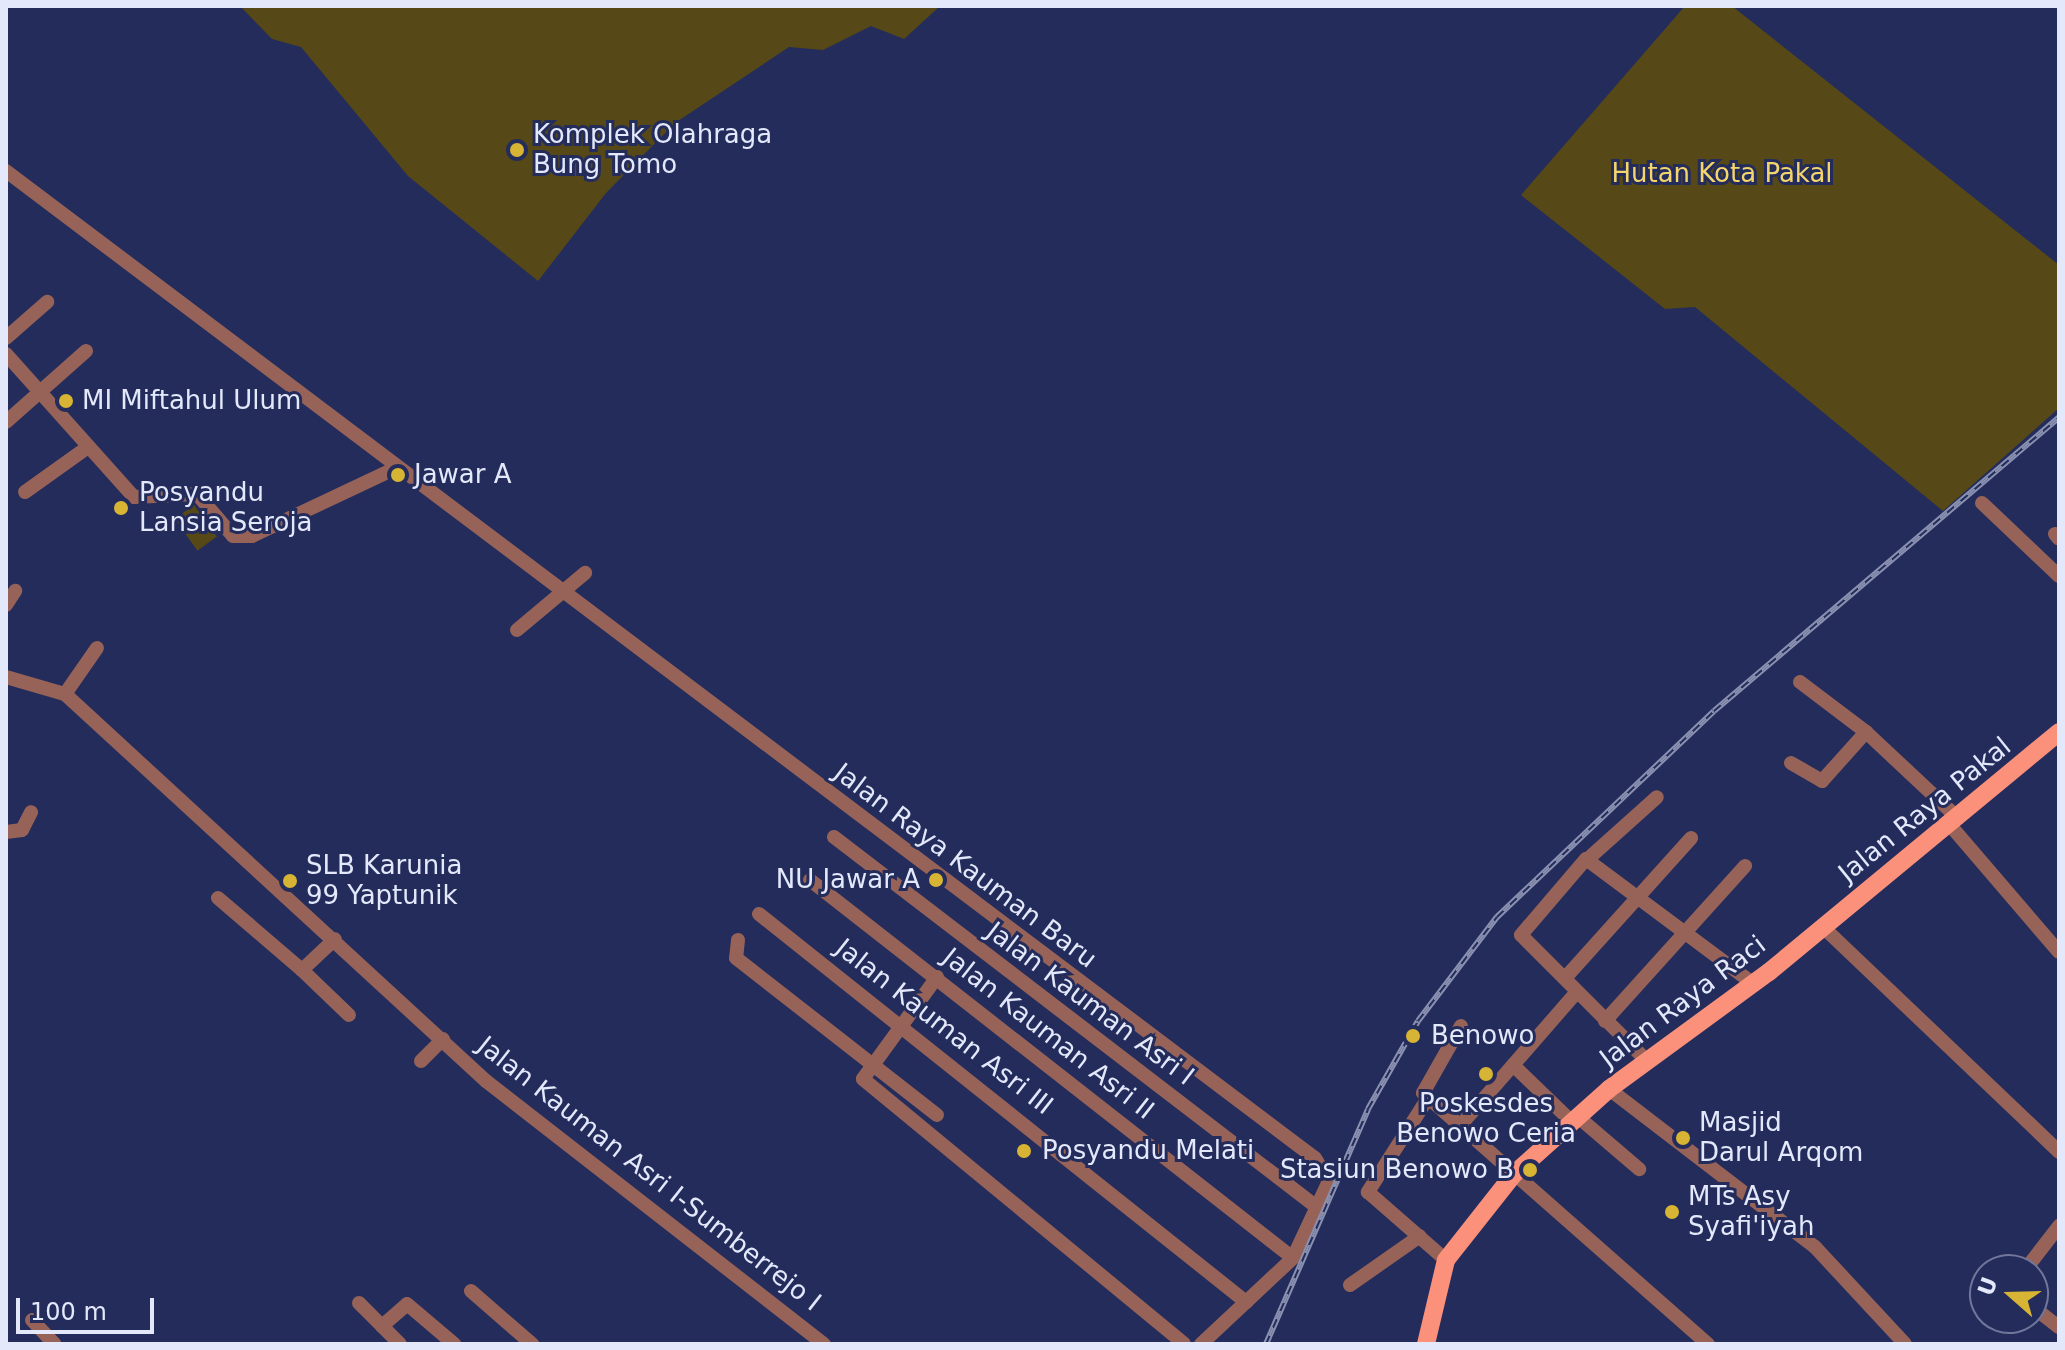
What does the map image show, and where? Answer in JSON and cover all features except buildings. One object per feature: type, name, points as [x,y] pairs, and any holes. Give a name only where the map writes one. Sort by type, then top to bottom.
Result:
[{"type":"main road","name":"Jalan Raya Pakal","points":[[1823,927],[2059,732]]},
{"type":"main road","name":"Jalan Raya Raci","points":[[1446,1260],[1514,1174],[1574,1118],[1754,984],[1823,927]]},
{"type":"main road","points":[[1426,1344],[1446,1260]]},
{"type":"street","name":"Jalan Raya Kauman Baru","points":[[6,171],[557,590],[1315,1158],[1329,1181],[1293,1258],[1201,1344]]},
{"type":"street","points":[[6,338],[47,302]]},
{"type":"street","points":[[6,422],[86,351]]},
{"type":"street","points":[[6,354],[45,390],[88,447],[134,497],[197,494],[228,533],[241,538],[396,468]]},
{"type":"street","points":[[25,492],[88,447]]},
{"type":"street","points":[[1982,503],[2059,576]]},
{"type":"street","points":[[517,630],[557,590],[585,573]]},
{"type":"street","points":[[6,605],[15,591]]},
{"type":"street","points":[[65,694],[97,648]]},
{"type":"street","name":"Jalan Kauman Asri I-Sumberrejo I","points":[[6,677],[65,694],[486,1081],[824,1344]]},
{"type":"street","points":[[1800,682],[1866,732],[1954,821],[2059,952]]},
{"type":"street","points":[[1791,763],[1822,781],[1866,732]]},
{"type":"street","points":[[1647,1061],[1575,994],[1566,977],[1521,934],[1589,858],[1657,797]]},
{"type":"street","points":[[6,832],[22,830],[31,812]]},
{"type":"street","name":"Jalan Kauman Asri I","points":[[834,837],[1318,1208]]},
{"type":"street","points":[[1566,977],[1691,838]]},
{"type":"street","points":[[1589,858],[1754,984]]},
{"type":"street","points":[[1605,1021],[1745,866]]},
{"type":"street","name":"Jalan Kauman Asri II","points":[[810,880],[1293,1258]]},
{"type":"street","points":[[218,898],[349,1015]]},
{"type":"street","name":"Jalan Kauman Asri III","points":[[759,914],[902,1024],[1246,1302]]},
{"type":"street","points":[[1823,927],[2059,1152]]},
{"type":"street","points":[[302,970],[335,939]]},
{"type":"street","points":[[738,940],[736,958],[1184,1344]]},
{"type":"street","points":[[867,1068],[937,977]]},
{"type":"street","points":[[1459,1127],[1575,994]]},
{"type":"street","points":[[1461,1026],[1421,1089],[1459,1127],[1708,1344]]},
{"type":"street","points":[[421,1061],[443,1039]]},
{"type":"street","points":[[1513,1065],[1639,1169]]},
{"type":"street","points":[[867,1068],[937,1115]]},
{"type":"street","points":[[1609,1089],[1815,1247],[1905,1344]]},
{"type":"street","points":[[1428,1098],[1367,1188],[1446,1260]]},
{"type":"street","points":[[2037,1254],[2059,1226]]},
{"type":"street","points":[[1350,1285],[1420,1236]]},
{"type":"street","points":[[471,1291],[532,1344]]},
{"type":"street","points":[[359,1303],[400,1344]]},
{"type":"street","points":[[382,1326],[407,1304],[454,1344]]},
{"type":"street","points":[[32,1320],[54,1344]]},
{"type":"green space","name":"Komplek Olahraga Bung Tomo","points":[[240,6],[940,6],[904,39],[871,26],[823,50],[789,47],[675,123],[606,193],[538,281],[408,176],[301,47],[272,39]]},
{"type":"green space","name":"Hutan Kota Pakal","points":[[1685,6],[1732,6],[2059,265],[2059,408],[1943,511],[1695,307],[1665,309],[1521,195]]},
{"type":"green space","points":[[194,505],[217,537],[198,551],[175,519]]},
{"type":"railway","points":[[1266,1344],[1368,1109],[1418,1021],[1497,917],[1714,711],[2059,417]]},
{"type":"place","name":"Komplek Olahraga Bung Tomo","points":[[517,150]]},
{"type":"place","name":"MI Miftahul Ulum","points":[[66,401]]},
{"type":"place","name":"Jawar A","points":[[398,475]]},
{"type":"place","name":"Posyandu Lansia Seroja","points":[[121,508]]},
{"type":"place","name":"NU Jawar A","points":[[936,880]]},
{"type":"place","name":"SLB Karunia 99 Yaptunik","points":[[290,881]]},
{"type":"place","name":"Benowo","points":[[1413,1036]]},
{"type":"place","name":"Poskesdes Benowo Ceria","points":[[1486,1074]]},
{"type":"place","name":"Masjid Darul Arqom","points":[[1683,1138]]},
{"type":"place","name":"Posyandu Melati","points":[[1024,1151]]},
{"type":"place","name":"Stasiun Benowo B","points":[[1530,1170]]},
{"type":"place","name":"MTs Asy Syafi'iyah","points":[[1672,1212]]}]
